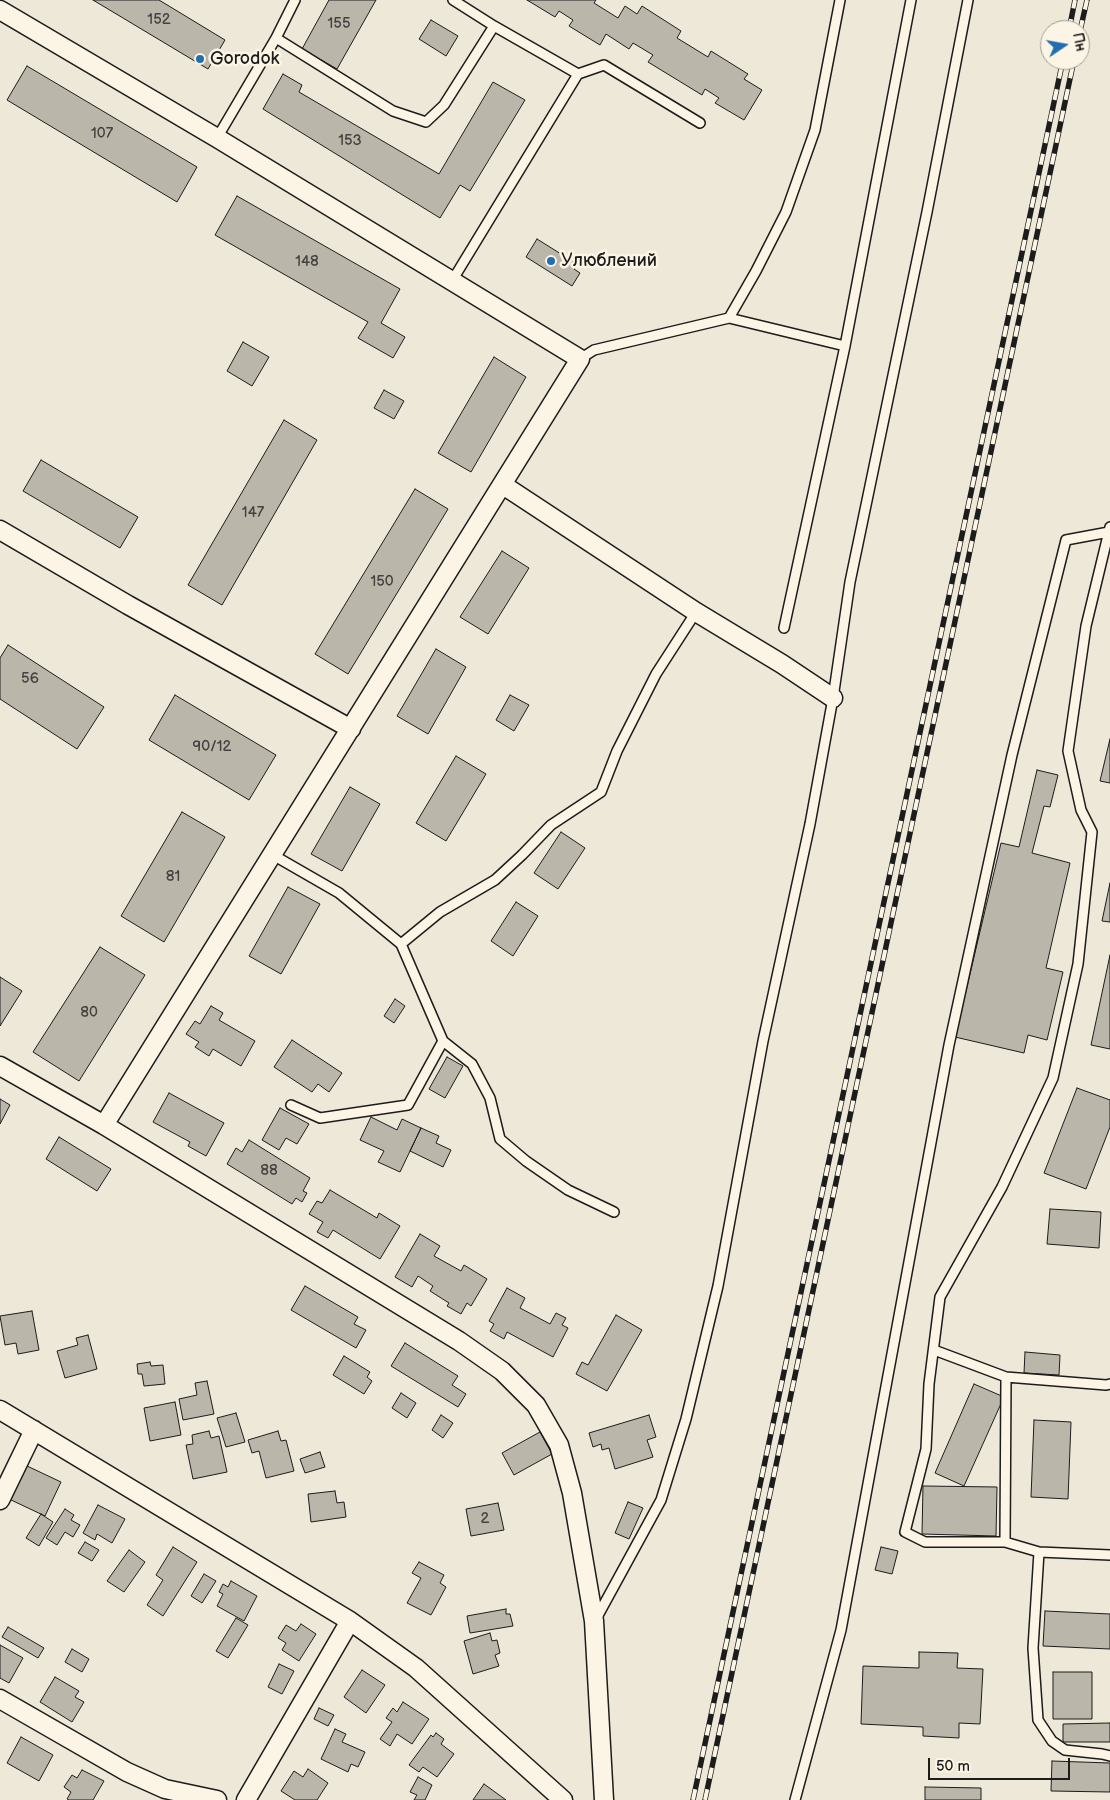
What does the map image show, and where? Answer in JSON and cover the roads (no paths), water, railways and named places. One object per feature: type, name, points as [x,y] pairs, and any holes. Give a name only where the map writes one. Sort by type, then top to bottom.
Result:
[{"type":"street","points":[[0,10],[217,138],[580,359],[104,1125]]},
{"type":"street","points":[[503,485],[696,612],[782,664],[833,698]]},
{"type":"street","points":[[0,530],[128,605],[351,730]]},
{"type":"street","points":[[0,1066],[104,1125],[459,1341],[502,1371],[536,1405],[560,1445],[572,1493],[594,1621],[604,1800]]},
{"type":"street","points":[[0,1410],[350,1621],[416,1668],[563,1800]]},
{"type":"street","points":[[0,1500],[34,1430]]},
{"type":"street","points":[[246,1800],[350,1621]]},
{"type":"street","points":[[0,1699],[127,1772],[165,1789],[217,1800]]},
{"type":"lane","points":[[217,138],[276,38],[295,0]]},
{"type":"lane","points":[[453,0],[578,74]]},
{"type":"lane","points":[[729,318],[756,271],[786,212],[815,130],[840,0]]},
{"type":"lane","points":[[784,628],[845,346],[911,0]]},
{"type":"lane","points":[[594,1621],[661,1500],[686,1419],[718,1286],[763,1041],[810,824],[833,698],[850,582],[927,212],[968,0]]},
{"type":"lane","points":[[276,38],[393,111],[426,122],[444,105],[494,26]]},
{"type":"lane","points":[[452,281],[578,74],[604,65],[700,122]]},
{"type":"lane","points":[[580,359],[594,350],[729,318],[845,346]]},
{"type":"lane","points":[[795,1800],[842,1630],[949,1045],[1017,736],[1066,540],[1109,530],[1086,626],[1068,751],[1081,810],[1092,832],[1078,964],[1053,1078],[1002,1187],[940,1297],[929,1384],[926,1449],[905,1532],[925,1542],[1005,1542],[1039,1552],[1110,1556]]},
{"type":"lane","points":[[401,944],[440,912],[495,880],[551,825],[601,792],[617,751],[656,674],[696,612]]},
{"type":"lane","points":[[273,855],[338,893],[401,944],[443,1041],[472,1064],[490,1098],[500,1139],[526,1161],[568,1190],[614,1212]]},
{"type":"lane","points":[[291,1106],[320,1118],[408,1105],[443,1041]]},
{"type":"lane","points":[[934,1350],[1006,1377],[1106,1386],[1110,1384]]},
{"type":"lane","points":[[1005,1542],[1006,1377]]},
{"type":"lane","points":[[1039,1552],[1034,1648],[1038,1720],[1052,1741],[1065,1750],[1110,1756]]},
{"type":"railway","points":[[1071,20],[1075,0]]},
{"type":"railway","points":[[1082,20],[1087,0]]},
{"type":"railway","points":[[693,1800],[1061,70]]},
{"type":"railway","points":[[705,1800],[1072,70]]},
{"type":"place","name":"Gorodok","points":[[200,59]]},
{"type":"place","name":"Улюблений","points":[[551,261]]}]
